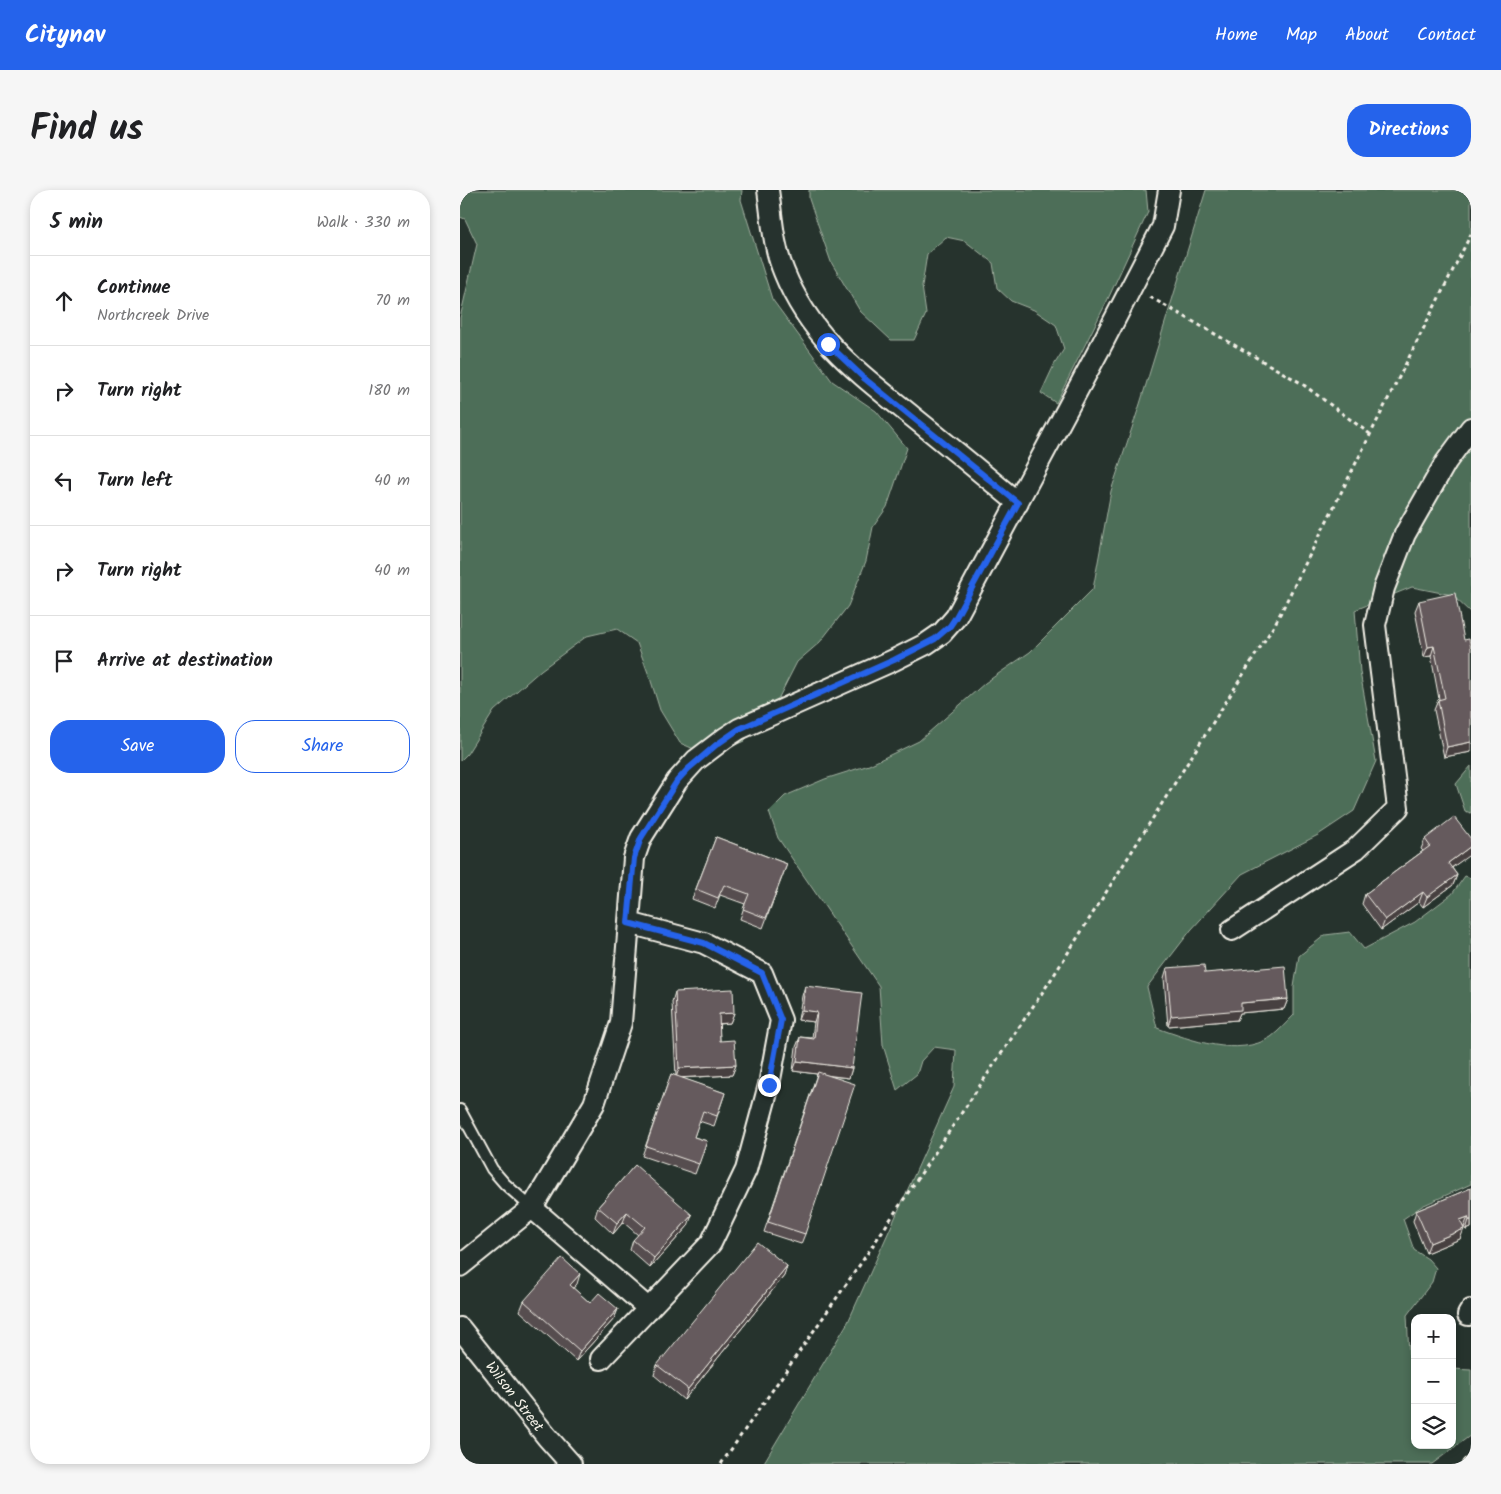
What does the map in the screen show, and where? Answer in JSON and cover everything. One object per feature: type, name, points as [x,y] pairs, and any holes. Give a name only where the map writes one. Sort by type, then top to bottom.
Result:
[{"type":"street","points":[[768,190],[773,225],[783,270],[796,297],[828,344],[865,379],[1018,503]]},
{"type":"street","points":[[460,1266],[532,1208],[594,1104],[621,1023],[634,858],[641,838],[677,781],[716,745],[739,729],[894,660],[942,633],[956,617],[1163,226],[1169,190]]},
{"type":"street","points":[[1232,930],[1356,849],[1398,808],[1375,625],[1384,588],[1405,534],[1446,462],[1471,428]]},
{"type":"street","points":[[601,1359],[711,1243],[746,1170],[769,1085],[781,1020],[762,973],[704,943],[628,923]]},
{"type":"street","points":[[532,1208],[649,1309]]},
{"type":"street","name":"Wilson Street","points":[[460,1328],[547,1438],[571,1464]]},
{"type":"lane","points":[[460,1110],[492,1169],[505,1184],[532,1208]]},
{"type":"path","points":[[721,1464],[861,1263],[1054,975],[1275,624],[1471,234]]},
{"type":"path","points":[[1132,287],[1301,383],[1370,434]]},
{"type":"green space","points":[[460,190],[742,190],[741,200],[772,299],[832,381],[876,411],[907,448],[887,507],[873,527],[866,561],[848,606],[820,642],[797,662],[774,707],[744,741],[710,756],[680,743],[660,710],[637,643],[617,629],[587,636],[541,670],[494,711],[467,754],[460,761],[460,318],[477,244],[465,219],[460,217]]},
{"type":"green space","points":[[809,190],[1146,190],[1148,212],[1107,301],[1056,403],[1041,393],[1064,349],[1056,325],[1034,310],[1011,301],[997,288],[993,263],[965,241],[946,237],[927,254],[922,286],[926,314],[914,340],[891,340],[860,311],[831,262],[809,199]]},
{"type":"green space","points":[[1206,190],[1471,190],[1471,613],[1452,595],[1412,587],[1355,610],[1360,672],[1376,761],[1354,811],[1318,835],[1242,874],[1191,930],[1147,987],[1157,1028],[1214,1045],[1229,1047],[1258,1043],[1271,1037],[1294,1015],[1294,987],[1299,956],[1325,935],[1350,932],[1364,949],[1415,922],[1452,894],[1465,876],[1471,878],[1471,1184],[1422,1206],[1403,1219],[1414,1250],[1428,1259],[1436,1268],[1432,1282],[1407,1315],[1409,1355],[1411,1356],[1411,1449],[1452,1449],[1432,1464],[763,1464],[848,1322],[954,1087],[956,1050],[934,1047],[921,1061],[917,1074],[897,1090],[883,1045],[879,986],[778,838],[769,812],[785,796],[825,779],[869,765],[919,741],[985,683],[1030,652],[1093,589],[1111,491]]},
{"type":"green space","points":[[1471,766],[1471,813],[1465,811],[1456,784]]},
{"type":"green space","points":[[1456,1369],[1471,1370],[1471,1435],[1456,1446]]},
{"type":"building","points":[[1455,593],[1464,640],[1469,639],[1471,648],[1471,742],[1447,747],[1438,700],[1445,698],[1434,646],[1428,647],[1419,601]]},
{"type":"building","points":[[1454,817],[1471,839],[1471,846],[1448,863],[1457,875],[1427,897],[1423,892],[1385,920],[1365,894],[1430,846],[1425,839]]},
{"type":"building","points":[[716,837],[787,864],[766,918],[743,909],[749,894],[724,885],[718,898],[696,889]]},
{"type":"building","points":[[1204,965],[1205,973],[1285,966],[1288,999],[1241,1003],[1241,1010],[1171,1016],[1167,968]]},
{"type":"building","points":[[805,986],[862,993],[852,1068],[797,1061],[800,1037],[814,1039],[817,1012],[802,1010]]},
{"type":"building","points":[[733,989],[734,1013],[719,1014],[720,1041],[734,1040],[736,1065],[679,1068],[675,992]]},
{"type":"building","points":[[818,1072],[855,1084],[805,1234],[768,1222]]},
{"type":"building","points":[[671,1074],[725,1093],[717,1116],[703,1111],[694,1137],[707,1141],[699,1164],[646,1146]]},
{"type":"building","points":[[635,1165],[692,1215],[654,1258],[633,1240],[645,1227],[627,1212],[617,1223],[598,1207]]},
{"type":"building","points":[[1471,1188],[1471,1220],[1468,1217],[1460,1220],[1464,1229],[1430,1243],[1416,1211]]},
{"type":"building","points":[[757,1242],[787,1266],[688,1389],[657,1365]]},
{"type":"building","points":[[562,1258],[580,1274],[570,1285],[590,1303],[599,1293],[618,1309],[580,1351],[524,1301]]},
{"type":"route","points":[[769,1085],[781,1020],[762,973],[704,943],[628,923],[634,858],[641,838],[677,781],[696,760],[725,738],[739,729],[894,660],[935,639],[950,626],[1018,503],[865,379],[828,344]]}]
